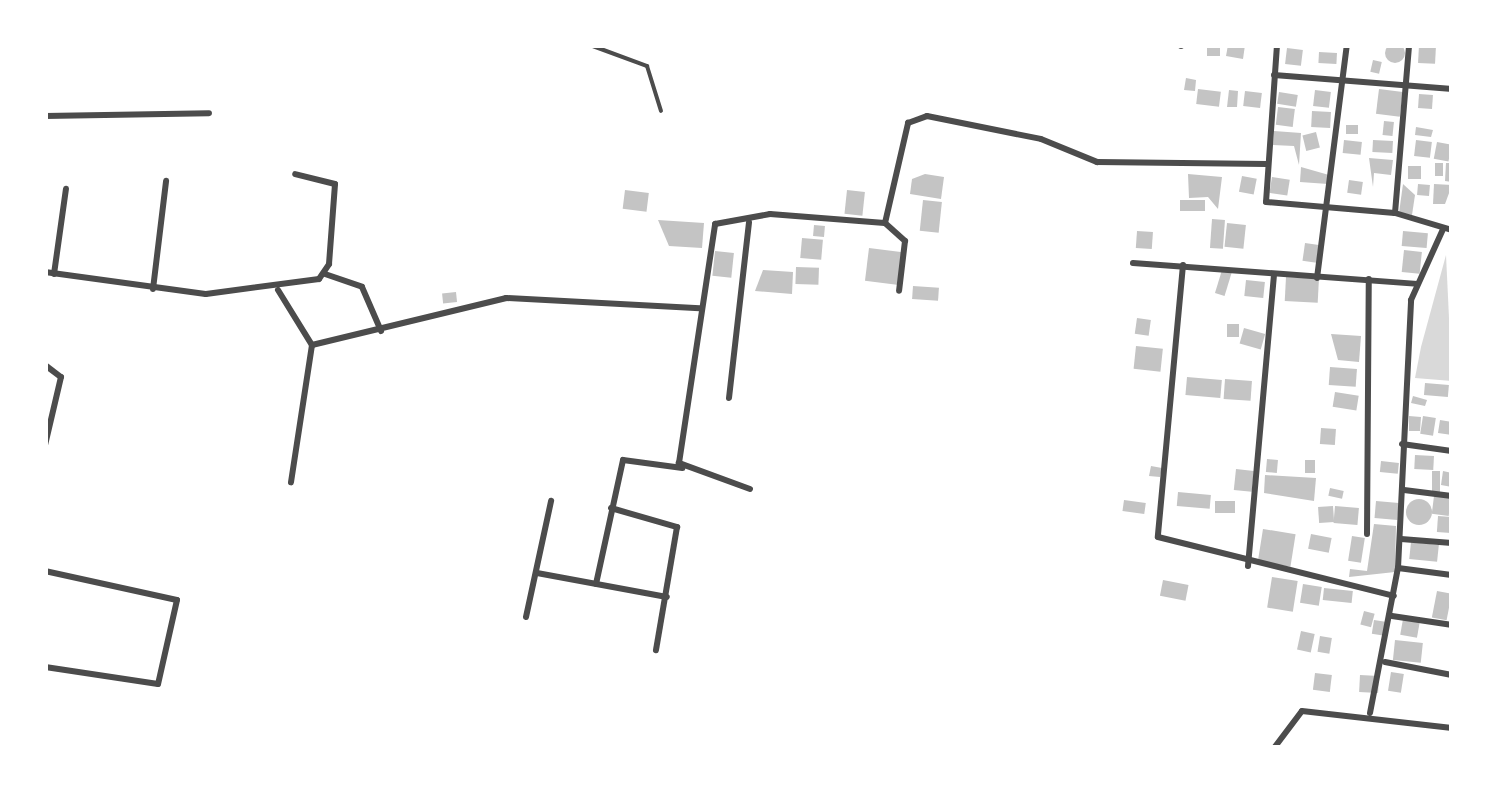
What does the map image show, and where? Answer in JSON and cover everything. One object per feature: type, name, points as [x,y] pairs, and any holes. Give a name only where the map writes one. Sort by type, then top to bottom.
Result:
[{"type":"street","points":[[1277,45],[1266,202],[1395,214],[1448,230],[1418,284],[1402,444],[1404,490],[1398,568],[1385,662],[1370,713]]},
{"type":"street","points":[[1317,278],[1347,45]]},
{"type":"street","points":[[1395,214],[1410,45]]},
{"type":"street","points":[[1274,75],[1452,89]]},
{"type":"street","points":[[45,116],[210,113]]},
{"type":"street","points":[[886,223],[916,117],[1041,139],[1097,162],[1267,164]]},
{"type":"street","points":[[295,174],[334,184],[326,274]]},
{"type":"street","points":[[153,288],[166,182]]},
{"type":"street","points":[[54,274],[66,189]]},
{"type":"street","points":[[683,468],[700,308],[716,224],[749,222],[770,214],[886,223],[904,241],[899,290]]},
{"type":"street","points":[[728,398],[749,222]]},
{"type":"street","points":[[1133,263],[1418,284]]},
{"type":"street","points":[[1183,265],[1158,537],[1248,566],[1394,596]]},
{"type":"street","points":[[45,272],[153,288],[278,290],[326,274],[362,287],[381,330]]},
{"type":"street","points":[[1248,566],[1274,275]]},
{"type":"street","points":[[1367,534],[1369,279]]},
{"type":"street","points":[[278,290],[312,345],[291,482]]},
{"type":"street","points":[[312,345],[506,298],[700,308]]},
{"type":"street","points":[[45,365],[61,377],[45,443]]},
{"type":"street","points":[[1402,444],[1452,451]]},
{"type":"street","points":[[596,584],[622,460],[683,468],[750,488]]},
{"type":"street","points":[[1404,490],[1452,496]]},
{"type":"street","points":[[526,617],[551,501]]},
{"type":"street","points":[[611,508],[677,526],[656,650]]},
{"type":"street","points":[[1400,539],[1452,544]]},
{"type":"street","points":[[1398,568],[1452,575]]},
{"type":"street","points":[[45,571],[177,600],[158,684],[45,667]]},
{"type":"street","points":[[536,572],[667,597]]},
{"type":"street","points":[[1392,616],[1452,626]]},
{"type":"street","points":[[1385,662],[1452,675]]},
{"type":"street","points":[[1274,748],[1302,711],[1370,713],[1452,728]]},
{"type":"lane","points":[[590,45],[646,66],[662,111]]},
{"type":"shaded area","points":[[1446,255],[1452,381],[1415,378],[1421,347]]},
{"type":"building","points":[[1395,43],[1405,53],[1395,63],[1385,53]]},
{"type":"building","points":[[1207,45],[1220,45],[1220,56],[1207,56]]},
{"type":"building","points":[[1228,45],[1245,45],[1243,59],[1226,56]]},
{"type":"building","points":[[1419,45],[1436,46],[1435,64],[1418,63]]},
{"type":"building","points":[[1287,48],[1303,50],[1301,66],[1285,64]]},
{"type":"building","points":[[1319,52],[1337,53],[1336,64],[1318,63]]},
{"type":"building","points":[[1373,60],[1382,62],[1379,74],[1370,72]]},
{"type":"building","points":[[1186,78],[1196,80],[1195,91],[1184,90]]},
{"type":"building","points":[[1198,89],[1221,92],[1219,107],[1196,104]]},
{"type":"building","points":[[1379,89],[1403,92],[1400,117],[1376,114]]},
{"type":"building","points":[[1229,90],[1238,91],[1237,107],[1227,107]]},
{"type":"building","points":[[1315,90],[1331,92],[1329,108],[1313,106]]},
{"type":"building","points":[[1245,91],[1262,93],[1260,108],[1243,106]]},
{"type":"building","points":[[1279,92],[1298,95],[1296,107],[1277,104]]},
{"type":"building","points":[[1419,94],[1433,95],[1432,109],[1418,108]]},
{"type":"building","points":[[1278,107],[1295,109],[1293,127],[1276,125]]},
{"type":"building","points":[[1312,111],[1331,112],[1330,128],[1311,127]]},
{"type":"building","points":[[1384,121],[1394,122],[1392,136],[1383,135]]},
{"type":"building","points":[[1346,125],[1358,125],[1358,134],[1346,134]]},
{"type":"building","points":[[1416,127],[1433,130],[1431,137],[1415,135]]},
{"type":"building","points":[[1274,131],[1301,133],[1299,165],[1294,146],[1273,145]]},
{"type":"building","points":[[1316,132],[1320,148],[1306,151],[1302,135]]},
{"type":"building","points":[[1344,140],[1362,142],[1361,155],[1343,153]]},
{"type":"building","points":[[1373,140],[1393,141],[1392,153],[1372,152]]},
{"type":"building","points":[[1416,140],[1432,142],[1430,158],[1414,156]]},
{"type":"building","points":[[1437,142],[1452,145],[1448,162],[1434,159]]},
{"type":"building","points":[[1369,158],[1393,160],[1391,175],[1374,173],[1373,187]]},
{"type":"building","points":[[1435,163],[1443,163],[1443,176],[1435,176]]},
{"type":"building","points":[[1446,163],[1452,163],[1452,182],[1445,181]]},
{"type":"building","points":[[1408,166],[1421,166],[1421,179],[1408,179]]},
{"type":"building","points":[[1301,167],[1329,175],[1328,184],[1300,182]]},
{"type":"building","points":[[925,174],[944,177],[941,199],[910,194],[912,179]]},
{"type":"building","points":[[1188,174],[1222,177],[1218,209],[1208,197],[1189,198]]},
{"type":"building","points":[[1242,176],[1257,179],[1254,195],[1239,192]]},
{"type":"building","points":[[1272,177],[1290,180],[1287,196],[1269,193]]},
{"type":"building","points":[[1349,180],[1363,182],[1361,195],[1347,193]]},
{"type":"building","points":[[1403,184],[1415,195],[1412,215],[1399,213]]},
{"type":"building","points":[[1418,184],[1430,185],[1429,196],[1417,195]]},
{"type":"building","points":[[1434,184],[1452,185],[1445,204],[1433,204]]},
{"type":"building","points":[[625,190],[649,193],[647,212],[623,209]]},
{"type":"building","points":[[847,190],[865,192],[862,216],[844,214]]},
{"type":"building","points":[[923,200],[942,202],[939,233],[920,231]]},
{"type":"building","points":[[1180,200],[1205,200],[1205,211],[1180,211]]},
{"type":"building","points":[[1212,219],[1225,220],[1223,249],[1210,248]]},
{"type":"building","points":[[658,220],[704,223],[702,248],[669,246]]},
{"type":"building","points":[[1227,223],[1246,225],[1243,249],[1224,247]]},
{"type":"building","points":[[814,225],[825,226],[824,237],[813,236]]},
{"type":"building","points":[[1137,231],[1153,232],[1152,249],[1136,248]]},
{"type":"building","points":[[1403,231],[1428,233],[1427,248],[1402,246]]},
{"type":"building","points":[[802,238],[823,240],[821,260],[800,258]]},
{"type":"building","points":[[1305,243],[1319,245],[1316,263],[1302,261]]},
{"type":"building","points":[[869,248],[903,252],[899,285],[865,281]]},
{"type":"building","points":[[1404,250],[1422,252],[1420,274],[1402,272]]},
{"type":"building","points":[[715,251],[734,253],[731,278],[712,276]]},
{"type":"building","points":[[796,267],[819,268],[818,285],[795,284]]},
{"type":"building","points":[[763,270],[793,272],[792,294],[755,291]]},
{"type":"building","points":[[1222,270],[1232,273],[1225,296],[1215,293]]},
{"type":"building","points":[[1286,277],[1319,279],[1318,303],[1285,301]]},
{"type":"building","points":[[1246,280],[1265,282],[1263,298],[1244,296]]},
{"type":"building","points":[[913,286],[939,288],[938,301],[912,299]]},
{"type":"building","points":[[456,292],[457,302],[443,303],[442,293]]},
{"type":"building","points":[[1137,318],[1151,320],[1149,336],[1135,334]]},
{"type":"building","points":[[1227,324],[1239,324],[1239,337],[1227,337]]},
{"type":"building","points":[[1244,328],[1265,334],[1261,349],[1240,343]]},
{"type":"building","points":[[1331,334],[1361,336],[1359,362],[1338,360]]},
{"type":"building","points":[[1136,346],[1163,349],[1160,372],[1134,369]]},
{"type":"building","points":[[1330,367],[1357,369],[1356,387],[1329,385]]},
{"type":"building","points":[[1187,377],[1222,380],[1220,398],[1185,395]]},
{"type":"building","points":[[1225,379],[1252,381],[1251,401],[1224,399]]},
{"type":"building","points":[[1425,383],[1449,385],[1448,397],[1424,395]]},
{"type":"building","points":[[1335,392],[1359,396],[1356,411],[1333,407]]},
{"type":"building","points":[[1413,396],[1427,400],[1425,406],[1411,403]]},
{"type":"building","points":[[1409,416],[1421,417],[1420,431],[1409,431]]},
{"type":"building","points":[[1423,416],[1436,418],[1433,436],[1420,434]]},
{"type":"building","points":[[1440,420],[1452,422],[1452,435],[1438,433]]},
{"type":"building","points":[[1321,428],[1336,429],[1335,445],[1320,444]]},
{"type":"building","points":[[1415,455],[1434,456],[1433,470],[1414,469]]},
{"type":"building","points":[[1267,459],[1278,460],[1277,473],[1266,472]]},
{"type":"building","points":[[1305,460],[1315,460],[1315,473],[1305,473]]},
{"type":"building","points":[[1381,461],[1399,463],[1398,474],[1380,472]]},
{"type":"building","points":[[1151,466],[1162,468],[1160,477],[1149,476]]},
{"type":"building","points":[[1236,469],[1254,471],[1252,492],[1234,490]]},
{"type":"building","points":[[1432,471],[1440,471],[1440,492],[1432,492]]},
{"type":"building","points":[[1443,471],[1452,473],[1452,487],[1441,485]]},
{"type":"building","points":[[1265,475],[1316,478],[1314,501],[1264,493]]},
{"type":"building","points":[[1330,488],[1344,491],[1342,499],[1328,496]]},
{"type":"building","points":[[1178,492],[1211,495],[1210,509],[1177,506]]},
{"type":"building","points":[[1434,496],[1451,498],[1449,516],[1432,514]]},
{"type":"building","points":[[1419,499],[1428,503],[1432,512],[1428,521],[1419,525],[1410,521],[1406,512],[1410,503]]},
{"type":"building","points":[[1124,500],[1146,503],[1144,514],[1122,511]]},
{"type":"building","points":[[1215,501],[1235,501],[1235,513],[1215,513]]},
{"type":"building","points":[[1376,501],[1399,503],[1397,520],[1375,518]]},
{"type":"building","points":[[1333,506],[1334,522],[1319,523],[1318,507]]},
{"type":"building","points":[[1335,506],[1359,508],[1357,525],[1334,523]]},
{"type":"building","points":[[1438,516],[1452,517],[1451,533],[1437,532]]},
{"type":"building","points":[[1374,524],[1396,526],[1395,572],[1349,577],[1350,569],[1367,571]]},
{"type":"building","points":[[1263,529],[1296,534],[1290,567],[1258,562]]},
{"type":"building","points":[[1311,534],[1332,538],[1329,553],[1308,549]]},
{"type":"building","points":[[1352,536],[1365,538],[1361,563],[1348,561]]},
{"type":"building","points":[[1411,542],[1439,545],[1437,562],[1409,559]]},
{"type":"building","points":[[1272,577],[1298,581],[1293,612],[1267,608]]},
{"type":"building","points":[[1163,580],[1189,585],[1185,601],[1160,596]]},
{"type":"building","points":[[1303,584],[1322,587],[1319,606],[1300,603]]},
{"type":"building","points":[[1324,588],[1353,591],[1352,603],[1323,600]]},
{"type":"building","points":[[1437,591],[1452,594],[1447,620],[1432,618]]},
{"type":"building","points":[[1364,611],[1375,614],[1371,627],[1360,625]]},
{"type":"building","points":[[1403,619],[1420,622],[1417,638],[1400,635]]},
{"type":"building","points":[[1374,620],[1387,622],[1385,636],[1372,634]]},
{"type":"building","points":[[1301,631],[1315,634],[1311,652],[1297,650]]},
{"type":"building","points":[[1320,636],[1332,638],[1329,654],[1317,652]]},
{"type":"building","points":[[1395,640],[1423,643],[1421,663],[1393,660]]},
{"type":"building","points":[[1391,672],[1404,674],[1401,693],[1388,691]]},
{"type":"building","points":[[1315,673],[1332,675],[1330,692],[1313,690]]},
{"type":"building","points":[[1360,675],[1379,676],[1378,693],[1359,692]]}]
